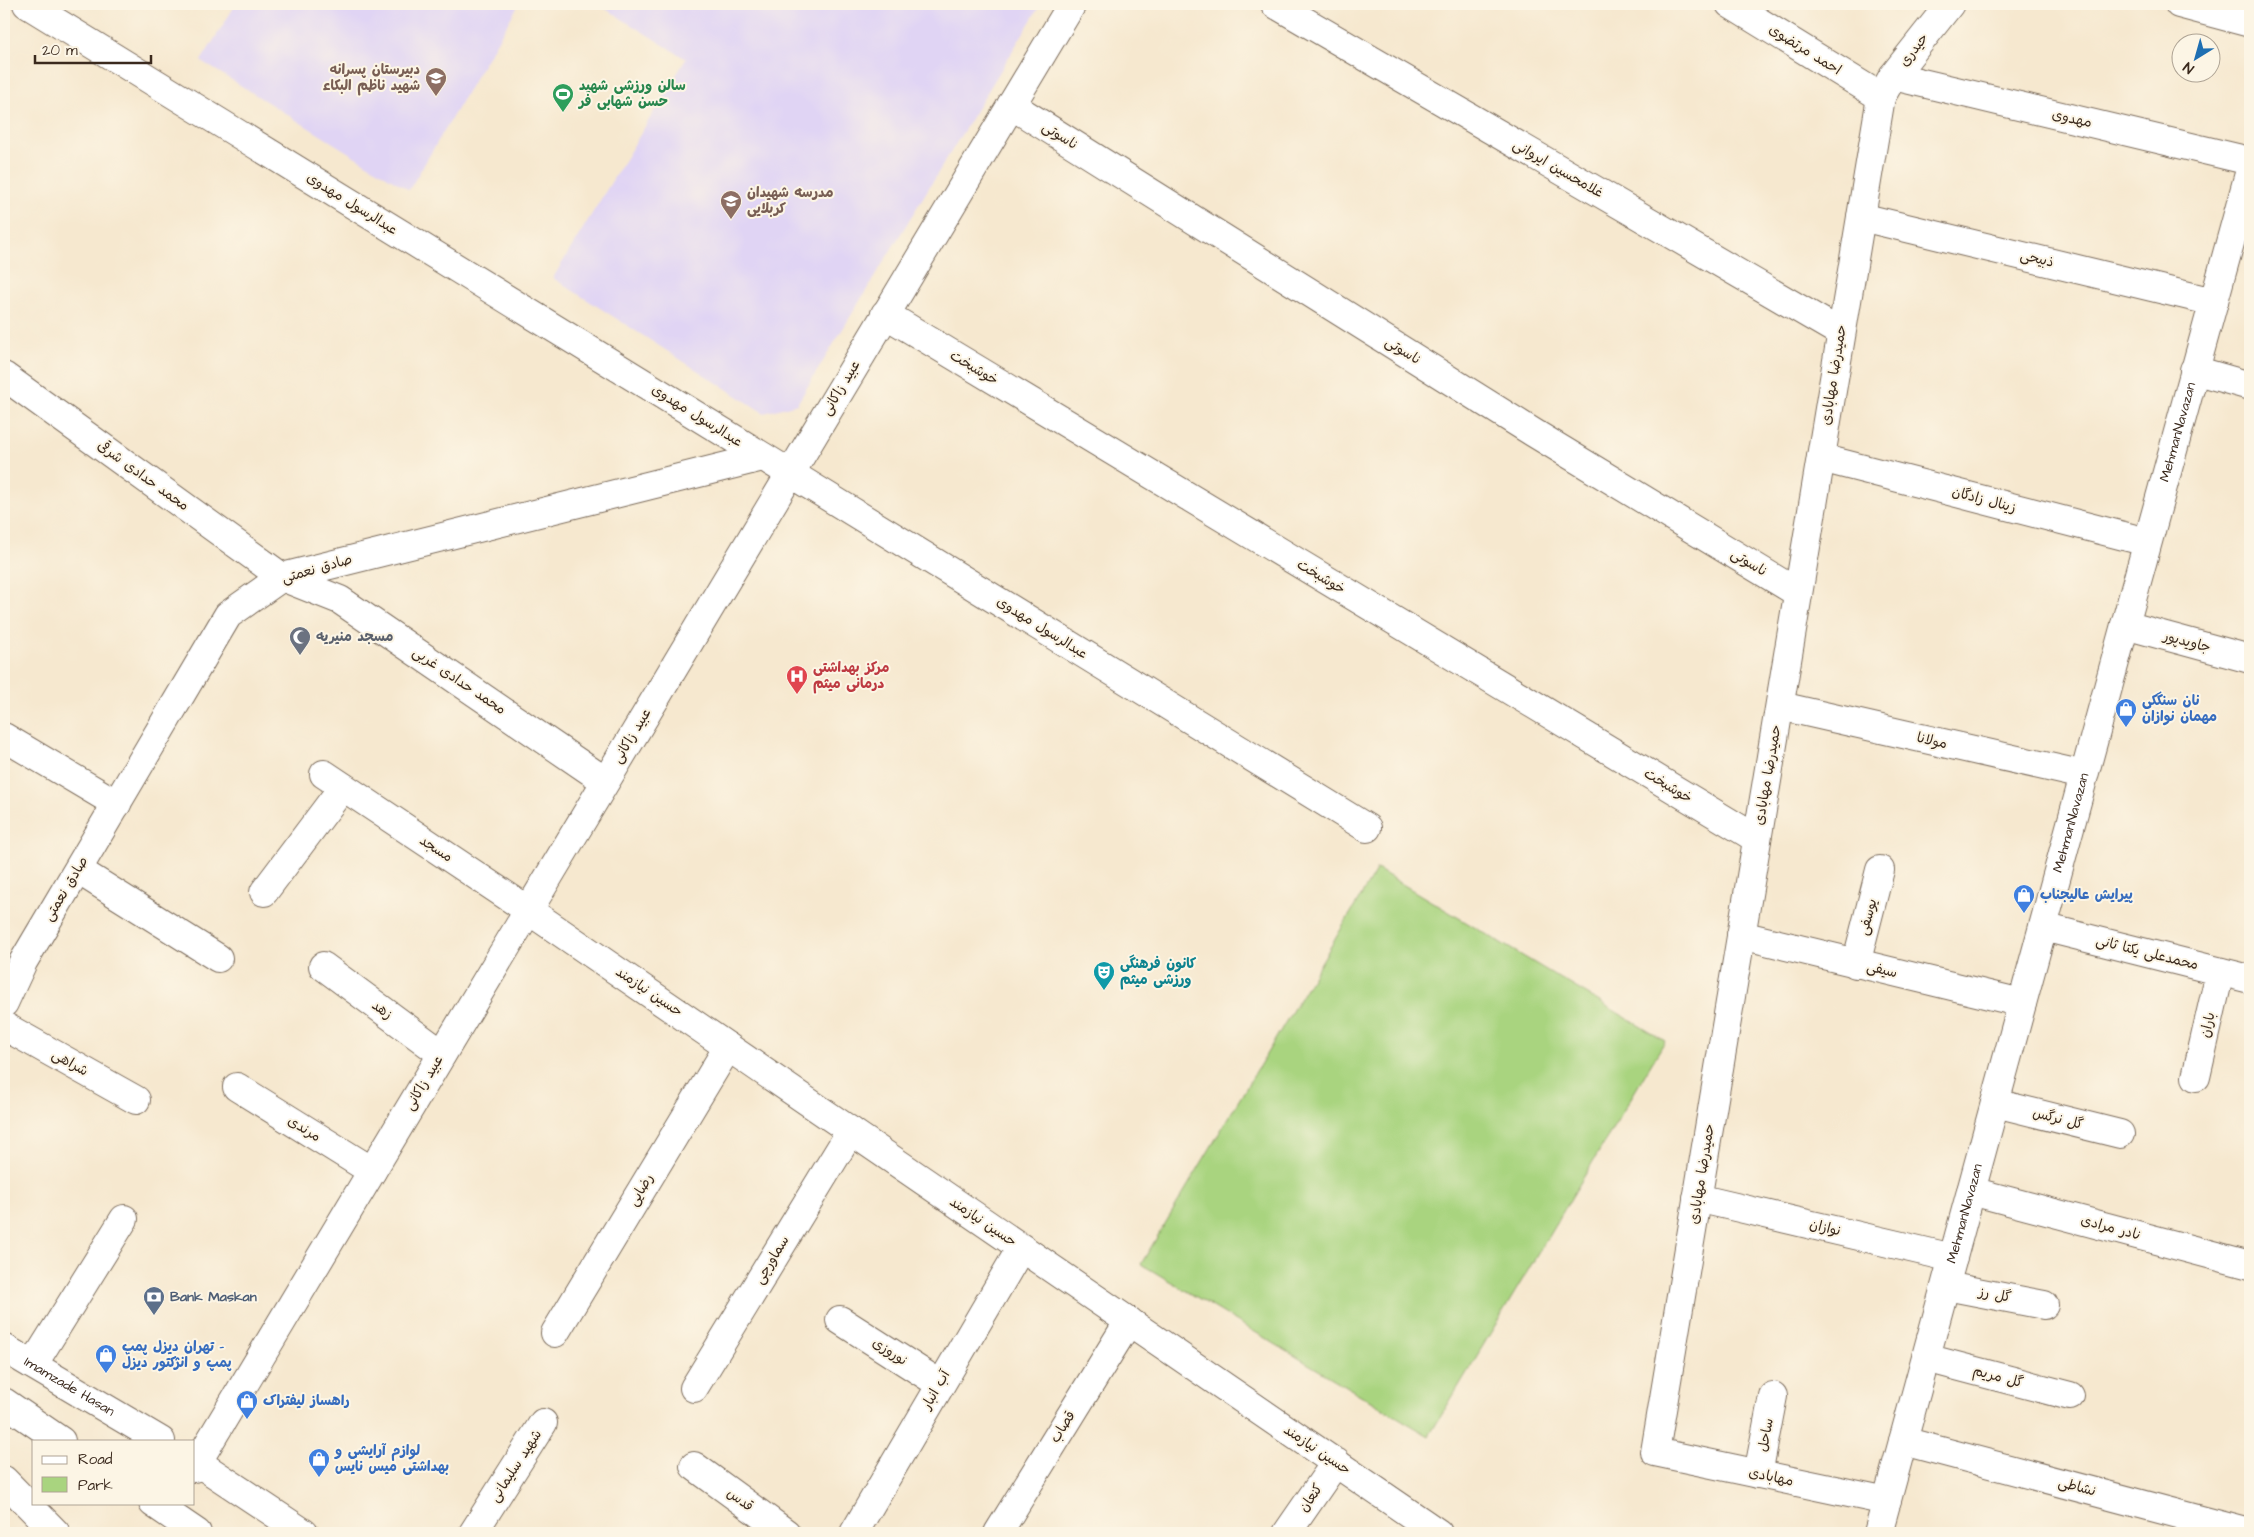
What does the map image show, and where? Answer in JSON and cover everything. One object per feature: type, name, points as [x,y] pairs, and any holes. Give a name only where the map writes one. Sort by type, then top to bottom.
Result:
[{"type":"street","name":"عبدالرسول مهدوی","points":[[27,4],[1367,828]]},
{"type":"street","name":"عبید زاکانی","points":[[195,1463],[1072,4]]},
{"type":"street","name":"غلامحسین ایروانی","points":[[1275,4],[1841,333]]},
{"type":"street","name":"احمد مرتضوی","points":[[1730,4],[1887,87]]},
{"type":"street","name":"حیدری","points":[[1887,87],[1950,4]]},
{"type":"street","points":[[2179,4],[2250,23]]},
{"type":"street","name":"حمیدرضا مهابادی","points":[[1655,1452],[1841,333],[1861,217],[1887,87]]},
{"type":"street","name":"مهدوی","points":[[1887,87],[2250,161]]},
{"type":"street","name":"ناسوتی","points":[[1011,105],[1534,433],[1798,593]]},
{"type":"street","name":"MehmanNavazan","points":[[1878,1533],[2194,370],[2214,302],[2244,214],[2250,170]]},
{"type":"street","name":"ذبیحی","points":[[1861,217],[2214,302]]},
{"type":"street","name":"خوشبخت","points":[[885,314],[1757,839]]},
{"type":"street","points":[[2194,370],[2250,386]]},
{"type":"street","name":"محمد حدادی شرقی","points":[[4,376],[282,577]]},
{"type":"street","name":"صادق نعمتی","points":[[4,1004],[14,957],[78,870],[228,615],[282,577],[763,457]]},
{"type":"street","name":"زینال زادگان","points":[[1821,458],[2147,542]]},
{"type":"street","name":"محمد حدادی غربی","points":[[282,577],[340,600],[605,781]]},
{"type":"street","name":"جاویدپور","points":[[2124,624],[2250,659]]},
{"type":"street","name":"مولانا","points":[[1780,706],[2084,776]]},
{"type":"street","points":[[4,737],[117,804]]},
{"type":"street","name":"مسجد","points":[[264,892],[333,781],[528,910]]},
{"type":"street","points":[[78,870],[218,958]]},
{"type":"street","name":"یوسفی","points":[[1856,964],[1880,870]]},
{"type":"street","name":"حسین نیازمند","points":[[528,910],[1336,1462],[1422,1529]]},
{"type":"street","name":"محمدعلی یکتا ثانی","points":[[2043,927],[2250,980]]},
{"type":"street","name":"سیفی","points":[[1741,935],[2022,1003]]},
{"type":"street","name":"زهد","points":[[323,966],[442,1054]]},
{"type":"street","name":"باران","points":[[2196,1077],[2220,972]]},
{"type":"street","name":"شراهی","points":[[4,1026],[136,1100]]},
{"type":"street","name":"رضایی","points":[[555,1333],[728,1047]]},
{"type":"street","name":"مرندی","points":[[237,1087],[372,1171]]},
{"type":"street","name":"گل نرگس","points":[[1995,1103],[2120,1134]]},
{"type":"street","name":"سماورچی","points":[[694,1388],[851,1131]]},
{"type":"street","name":"نادر مرادی","points":[[1971,1191],[2250,1265]]},
{"type":"street","name":"نوازان","points":[[1698,1198],[1953,1258]]},
{"type":"street","points":[[33,1366],[124,1218]]},
{"type":"street","name":"آب انبار","points":[[854,1533],[1021,1248]]},
{"type":"street","name":"گل رز","points":[[1946,1286],[2044,1305]]},
{"type":"street","name":"نوروزی","points":[[840,1320],[940,1384]]},
{"type":"street","name":"قصاب","points":[[998,1533],[1129,1321]]},
{"type":"street","name":"Imamzade Hasan","points":[[4,1348],[159,1440]]},
{"type":"street","name":"گل مریم","points":[[1926,1358],[2070,1396]]},
{"type":"street","name":"ساحل","points":[[1758,1474],[1774,1396]]},
{"type":"street","points":[[4,1402],[60,1440]]},
{"type":"street","name":"شهید سلیمانی","points":[[473,1533],[544,1423]]},
{"type":"street","name":"نشاطی","points":[[1903,1441],[2250,1533]]},
{"type":"street","name":"مهابادی","points":[[1655,1452],[1887,1501]]},
{"type":"street","name":"کنعان","points":[[1286,1533],[1336,1462]]},
{"type":"street","points":[[195,1463],[304,1533]]},
{"type":"street","name":"قدس","points":[[694,1466],[786,1533]]},
{"type":"street","points":[[4,1480],[56,1533]]},
{"type":"street","points":[[164,1506],[197,1533]]},
{"type":"shaded area","points":[[236,4],[519,4],[409,190],[201,61]]},
{"type":"shaded area","points":[[598,4],[1041,4],[797,404],[764,413],[553,278],[686,59]]},
{"type":"green space","points":[[1377,869],[1665,1041],[1429,1436],[1141,1264]]},
{"type":"place","name":"دبیرستان پسرانه شهید ناظم البکاء","points":[[436,97]]},
{"type":"place","name":"سالن ورزشی شهید حسن شهابی فر","points":[[563,113]]},
{"type":"place","name":"مدرسه شهیدان کربلایی","points":[[731,220]]},
{"type":"place","name":"مسجد منیریه","points":[[300,656]]},
{"type":"place","name":"مرکز بهداشتی درمانی میثم","points":[[797,695]]},
{"type":"place","name":"نان سنگکی مهمان‌ نوازان","points":[[2126,728]]},
{"type":"place","name":"پیرایش عالیجناب","points":[[2024,914]]},
{"type":"place","name":"کانون فرهنگی ورزشی میثم","points":[[1104,991]]},
{"type":"place","name":"Bank Maskan","points":[[154,1316]]},
{"type":"place","name":"تهران دیزل پمپ - پمپ و انژکتور دیزل","points":[[106,1374]]},
{"type":"place","name":"راهساز لیفتراک","points":[[247,1420]]},
{"type":"place","name":"لوازم آرایشی و بهداشتی میس نایس","points":[[319,1478]]}]
